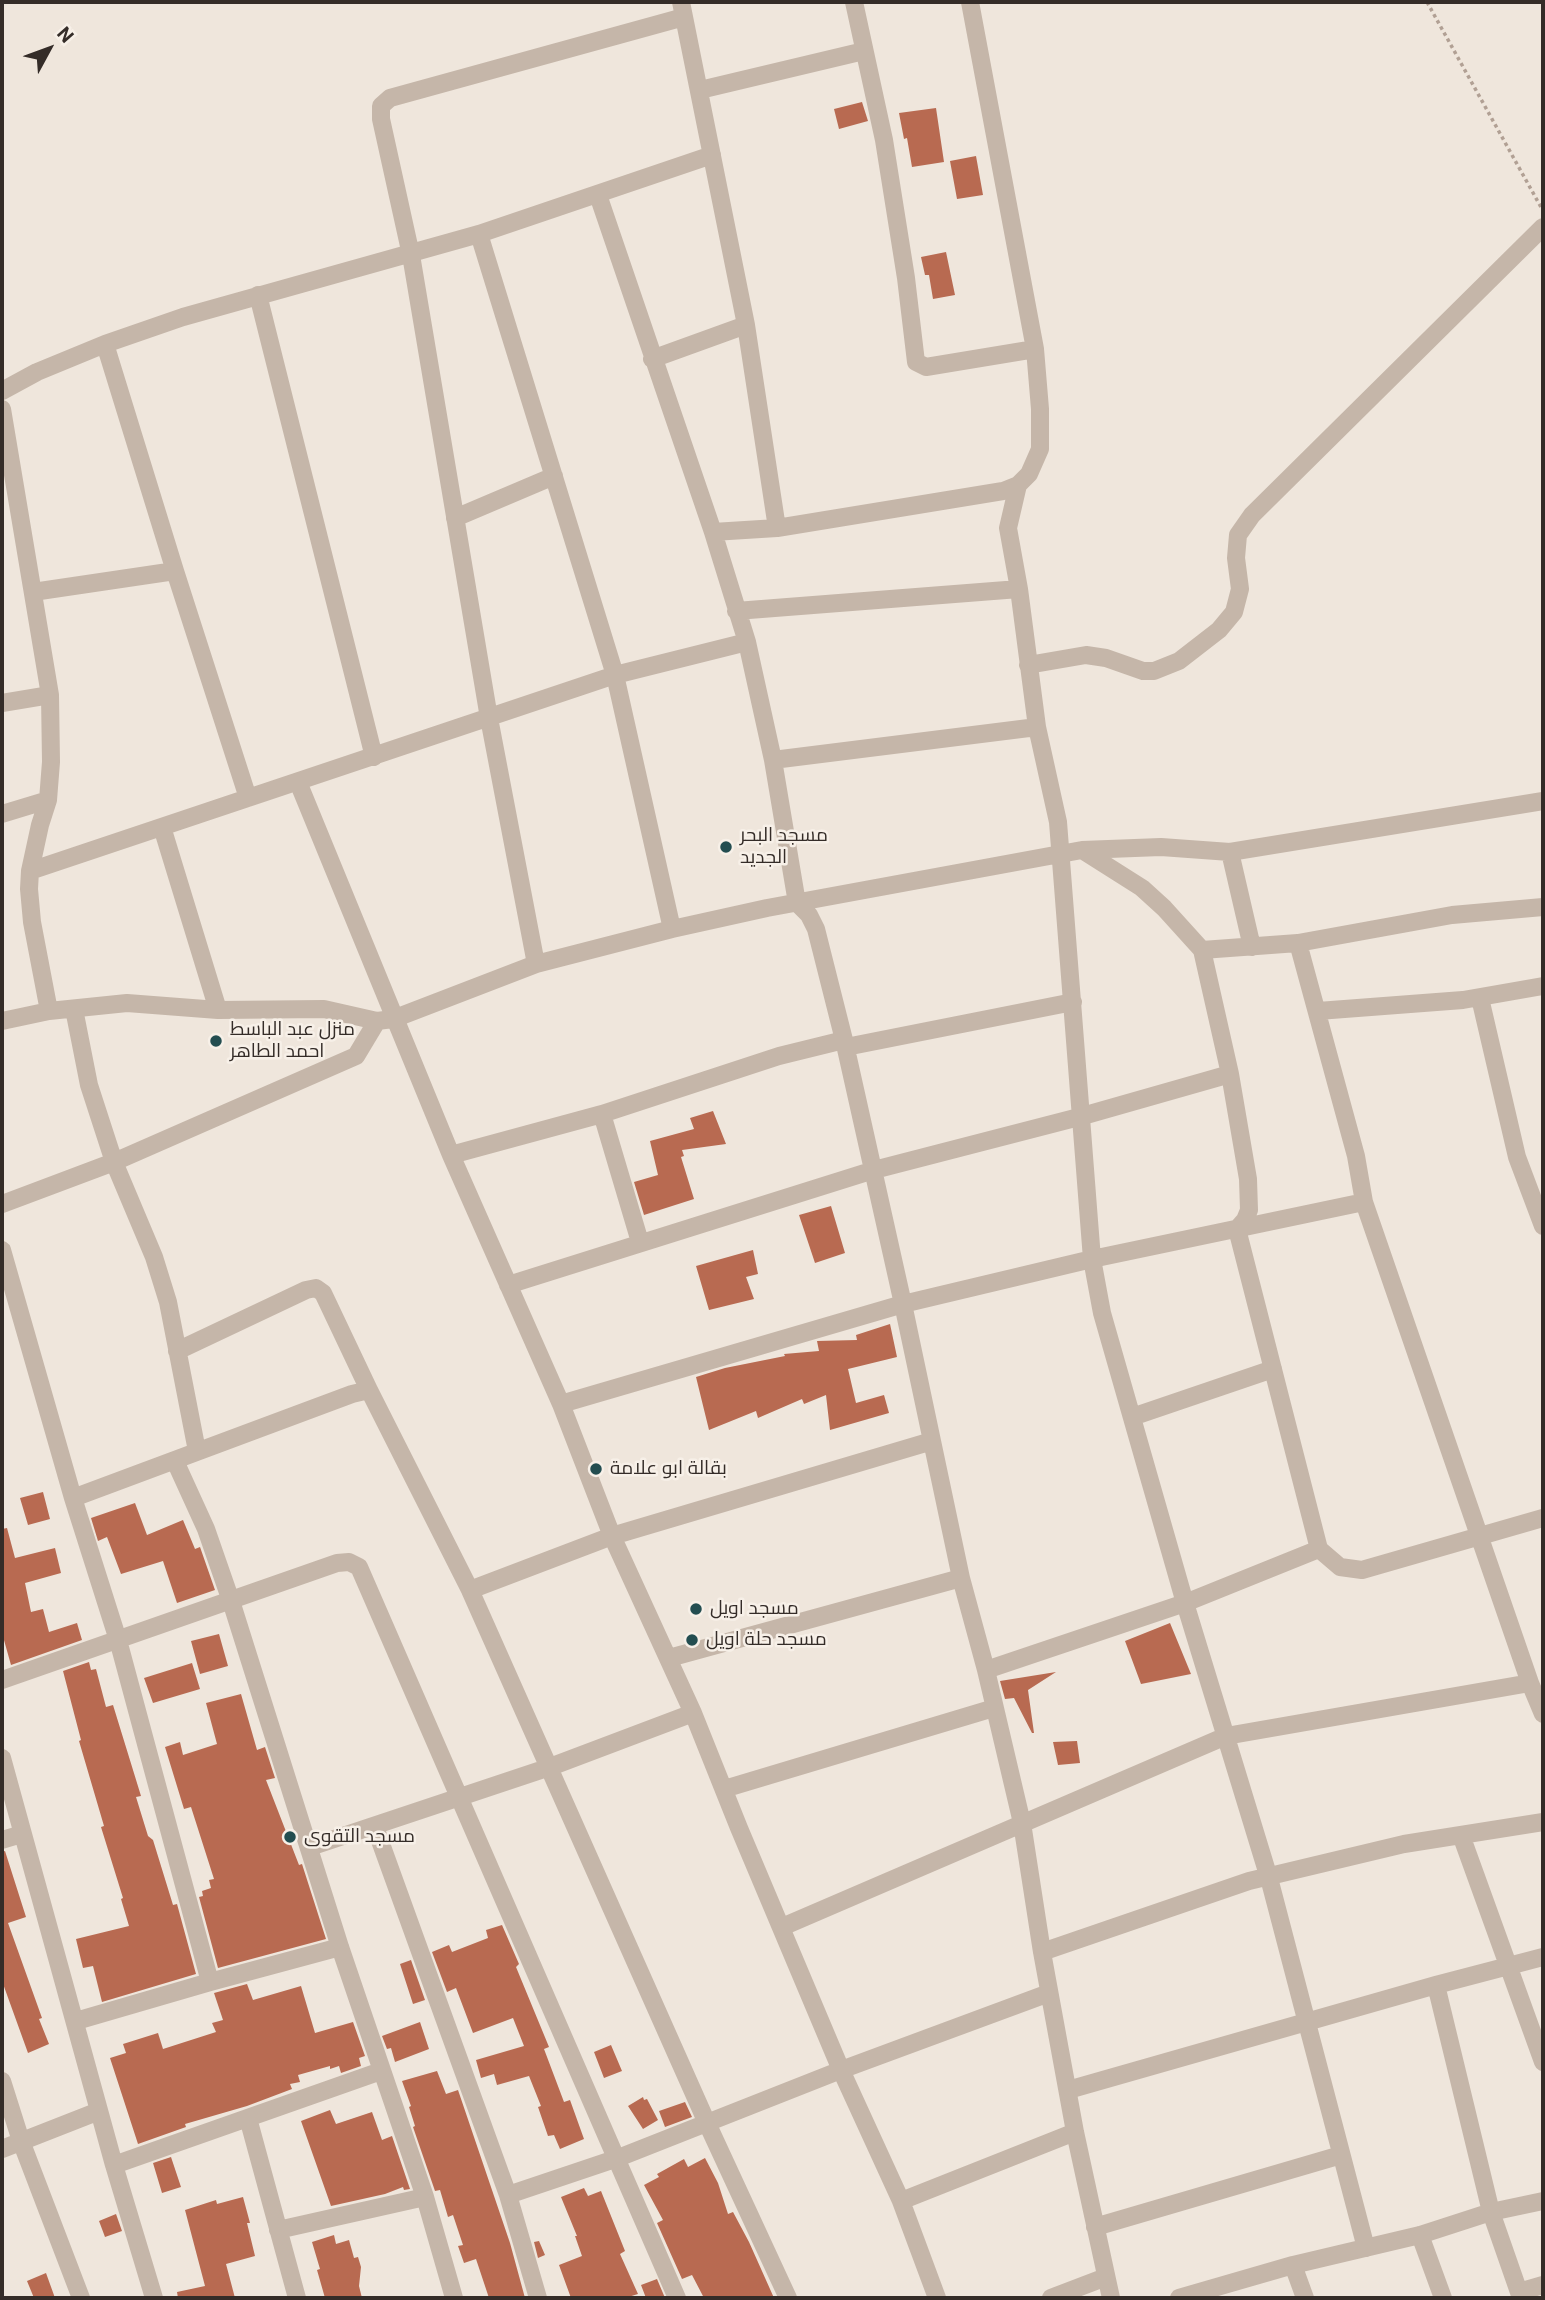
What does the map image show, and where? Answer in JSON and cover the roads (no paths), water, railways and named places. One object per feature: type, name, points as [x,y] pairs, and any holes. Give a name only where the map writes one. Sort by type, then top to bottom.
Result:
[{"type":"street","points":[[854,2],[875,89],[889,166],[916,362],[926,367],[1035,349]]},
{"type":"street","points":[[713,532],[777,528],[973,498],[1018,485],[1029,474],[1040,449],[1035,349],[970,2]]},
{"type":"street","points":[[537,964],[489,718],[411,254],[381,119],[381,106],[384,101],[682,9],[746,326],[777,528]]},
{"type":"street","points":[[700,90],[864,51]]},
{"type":"street","points":[[2,391],[37,372],[105,344],[183,317],[479,234],[712,155]]},
{"type":"street","points":[[598,195],[713,532],[747,642],[774,760],[797,903],[809,915],[816,929],[845,1043],[961,1578],[1022,1823],[1049,1993],[1075,2132],[1111,2298]]},
{"type":"street","points":[[1028,665],[1086,655],[1106,658],[1143,671],[1154,671],[1179,661],[1219,630],[1234,612],[1240,589],[1236,558],[1238,535],[1252,515],[1543,227]]},
{"type":"street","points":[[479,234],[615,675],[672,929]]},
{"type":"street","points":[[258,295],[374,757]]},
{"type":"street","points":[[652,359],[746,326]]},
{"type":"street","points":[[105,344],[174,571],[248,798]]},
{"type":"street","points":[[2,409],[50,695],[51,762],[48,800],[30,871],[29,889],[32,922],[48,1011]]},
{"type":"street","points":[[455,518],[554,476]]},
{"type":"street","points":[[1018,485],[1008,528],[1037,727],[1058,822],[1062,855],[1079,1117],[1092,1259],[1102,1313],[1185,1603],[1269,1878],[1366,2248]]},
{"type":"street","points":[[33,592],[174,571]]},
{"type":"street","points":[[736,611],[1019,589]]},
{"type":"street","points":[[30,871],[615,675],[747,642]]},
{"type":"street","points":[[2,703],[50,695]]},
{"type":"street","points":[[774,760],[1037,727]]},
{"type":"street","points":[[298,782],[385,1020],[451,1155],[561,1404],[612,1536],[693,1713],[841,2070],[901,2201],[937,2298]]},
{"type":"street","points":[[2,814],[48,800]]},
{"type":"street","points":[[2,1021],[48,1011],[127,1003],[218,1010],[324,1009],[385,1020],[537,964],[672,929],[797,903],[1082,850],[1161,847],[1230,852],[1543,801]]},
{"type":"street","points":[[162,827],[218,1010]]},
{"type":"street","points":[[1082,850],[1142,888],[1202,950],[1230,1074],[1248,1179],[1249,1210],[1245,1220],[1237,1228]]},
{"type":"street","points":[[1230,852],[1252,947]]},
{"type":"street","points":[[1202,950],[1298,943],[1452,915],[1543,906]]},
{"type":"street","points":[[1298,943],[1356,1156],[1364,1202],[1530,1684],[1543,1714]]},
{"type":"street","points":[[1318,1012],[1480,998],[1543,986]]},
{"type":"street","points":[[1480,998],[1517,1157],[1543,1226]]},
{"type":"street","points":[[451,1155],[602,1114],[779,1056],[1073,1002]]},
{"type":"street","points":[[74,1009],[89,1085],[114,1162],[154,1257],[168,1302],[197,1451]]},
{"type":"street","points":[[2,1204],[114,1162],[356,1056],[385,1020]]},
{"type":"street","points":[[508,1285],[873,1170],[1079,1117],[1230,1074]]},
{"type":"street","points":[[602,1114],[640,1242]]},
{"type":"street","points":[[561,1404],[903,1304],[1092,1259],[1364,1202]]},
{"type":"street","points":[[1237,1228],[1319,1549],[1340,1567],[1362,1570],[1543,1518]]},
{"type":"street","points":[[2,1250],[73,1498],[118,1640],[210,1982]]},
{"type":"street","points":[[177,1351],[306,1290],[316,1288],[323,1293],[470,1590],[706,2123],[788,2298]]},
{"type":"street","points":[[1132,1417],[1273,1369]]},
{"type":"street","points":[[73,1498],[369,1390]]},
{"type":"street","points":[[470,1590],[612,1536],[932,1441]]},
{"type":"street","points":[[175,1461],[206,1530],[231,1601],[340,1947],[425,2197],[454,2298]]},
{"type":"street","points":[[986,1670],[1185,1603],[1319,1549]]},
{"type":"street","points":[[2,1680],[337,1563],[349,1562],[359,1567],[677,2298]]},
{"type":"street","points":[[669,1658],[961,1578]]},
{"type":"street","points":[[782,1927],[1226,1736],[1530,1684]]},
{"type":"street","points":[[724,1789],[994,1709]]},
{"type":"street","points":[[310,1847],[550,1768],[693,1713]]},
{"type":"street","points":[[2,1758],[114,2165],[154,2298]]},
{"type":"street","points":[[1042,1952],[1250,1881],[1404,1844],[1543,1822]]},
{"type":"street","points":[[375,1827],[508,2195],[538,2298]]},
{"type":"street","points":[[2,1840],[22,1834]]},
{"type":"street","points":[[1461,1835],[1543,2062]]},
{"type":"street","points":[[76,2021],[340,1947]]},
{"type":"street","points":[[1068,2090],[1436,1984],[1543,1957]]},
{"type":"street","points":[[1436,1984],[1491,2212],[1520,2295],[1543,2286]]},
{"type":"street","points":[[508,2195],[618,2158],[841,2070],[1049,1993]]},
{"type":"street","points":[[114,2165],[381,2071]]},
{"type":"street","points":[[2,2081],[21,2141],[81,2298]]},
{"type":"street","points":[[2,2149],[99,2110]]},
{"type":"street","points":[[248,2118],[297,2298]]},
{"type":"street","points":[[901,2201],[1075,2132]]},
{"type":"street","points":[[1095,2227],[1341,2155]]},
{"type":"street","points":[[278,2230],[425,2197]]},
{"type":"street","points":[[1179,2298],[1293,2264],[1420,2235],[1491,2212],[1543,2201]]},
{"type":"street","points":[[1420,2235],[1443,2298]]},
{"type":"street","points":[[1293,2264],[1305,2298]]},
{"type":"street","points":[[1051,2298],[1106,2277]]},
{"type":"place","name":"مسجد البحر الجديد","points":[[726,847]]},
{"type":"place","name":"منزل عبد الباسط احمد الطاهر","points":[[216,1041]]},
{"type":"place","name":"بقالة ابو علامة","points":[[596,1469]]},
{"type":"place","name":"مسجد اويل","points":[[696,1609]]},
{"type":"place","name":"مسجد حلة اويل","points":[[692,1640]]},
{"type":"place","name":"مسجد التقوى","points":[[290,1837]]}]
